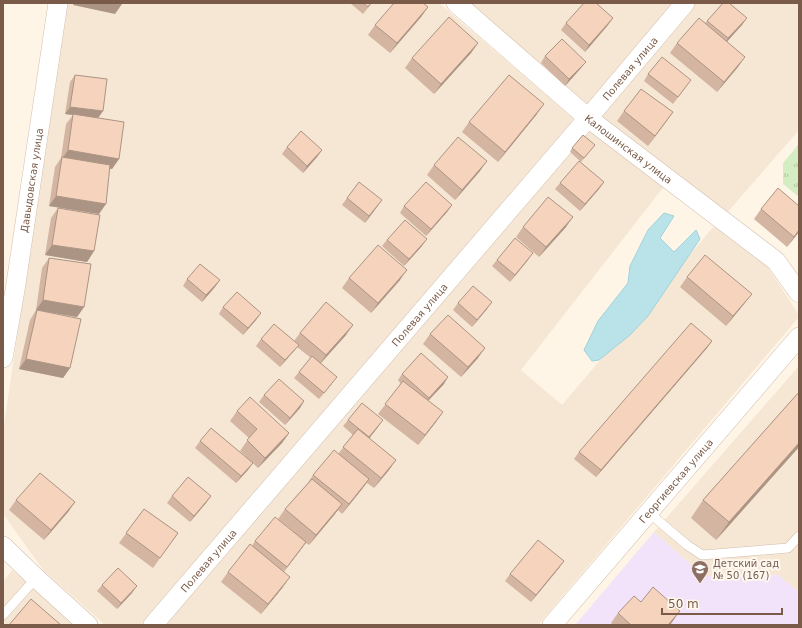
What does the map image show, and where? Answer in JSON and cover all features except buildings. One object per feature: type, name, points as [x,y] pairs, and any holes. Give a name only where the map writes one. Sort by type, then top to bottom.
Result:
[{"type":"street","name":"Давыдовская улица","points":[[3,358],[16,282],[58,3]]},
{"type":"street","name":"Калошинская улица","points":[[456,3],[588,118],[776,261],[799,294]]},
{"type":"street","name":"Полевая улица","points":[[153,625],[685,3]]},
{"type":"street","name":"Георгиевская улица","points":[[552,625],[799,336]]},
{"type":"street","points":[[3,546],[88,625]]},
{"type":"lane","points":[[648,512],[687,545],[702,555],[788,548],[799,536]]},
{"type":"lane","points":[[3,615],[36,578]]},
{"type":"shaded area","points":[[66,3],[439,3],[574,119],[141,625],[105,625],[44,571],[3,514],[3,432]]},
{"type":"shaded area","points":[[469,3],[673,3],[584,108]]},
{"type":"shaded area","points":[[694,3],[799,3],[799,130],[726,214],[597,118]]},
{"type":"shaded area","points":[[591,128],[666,184],[521,370],[562,405],[715,225],[767,266],[799,317],[538,625],[163,625]]},
{"type":"shaded area","points":[[799,366],[799,592],[778,575],[704,576],[654,532]]},
{"type":"shaded area","name":"Детский сад № 50 (167)","points":[[654,532],[704,576],[778,575],[799,592],[799,625],[575,625]]},
{"type":"shaded area","points":[[12,570],[76,625],[3,625],[3,582]]},
{"type":"green space","points":[[799,144],[799,197],[783,184],[783,163]]},
{"type":"water","points":[[664,213],[674,216],[660,238],[674,252],[696,230],[700,239],[648,316],[630,335],[599,360],[592,361],[584,350],[598,321],[628,283],[630,266],[648,230]]},
{"type":"place","name":"Детский сад № 50 (167)","points":[[700,584]]}]
